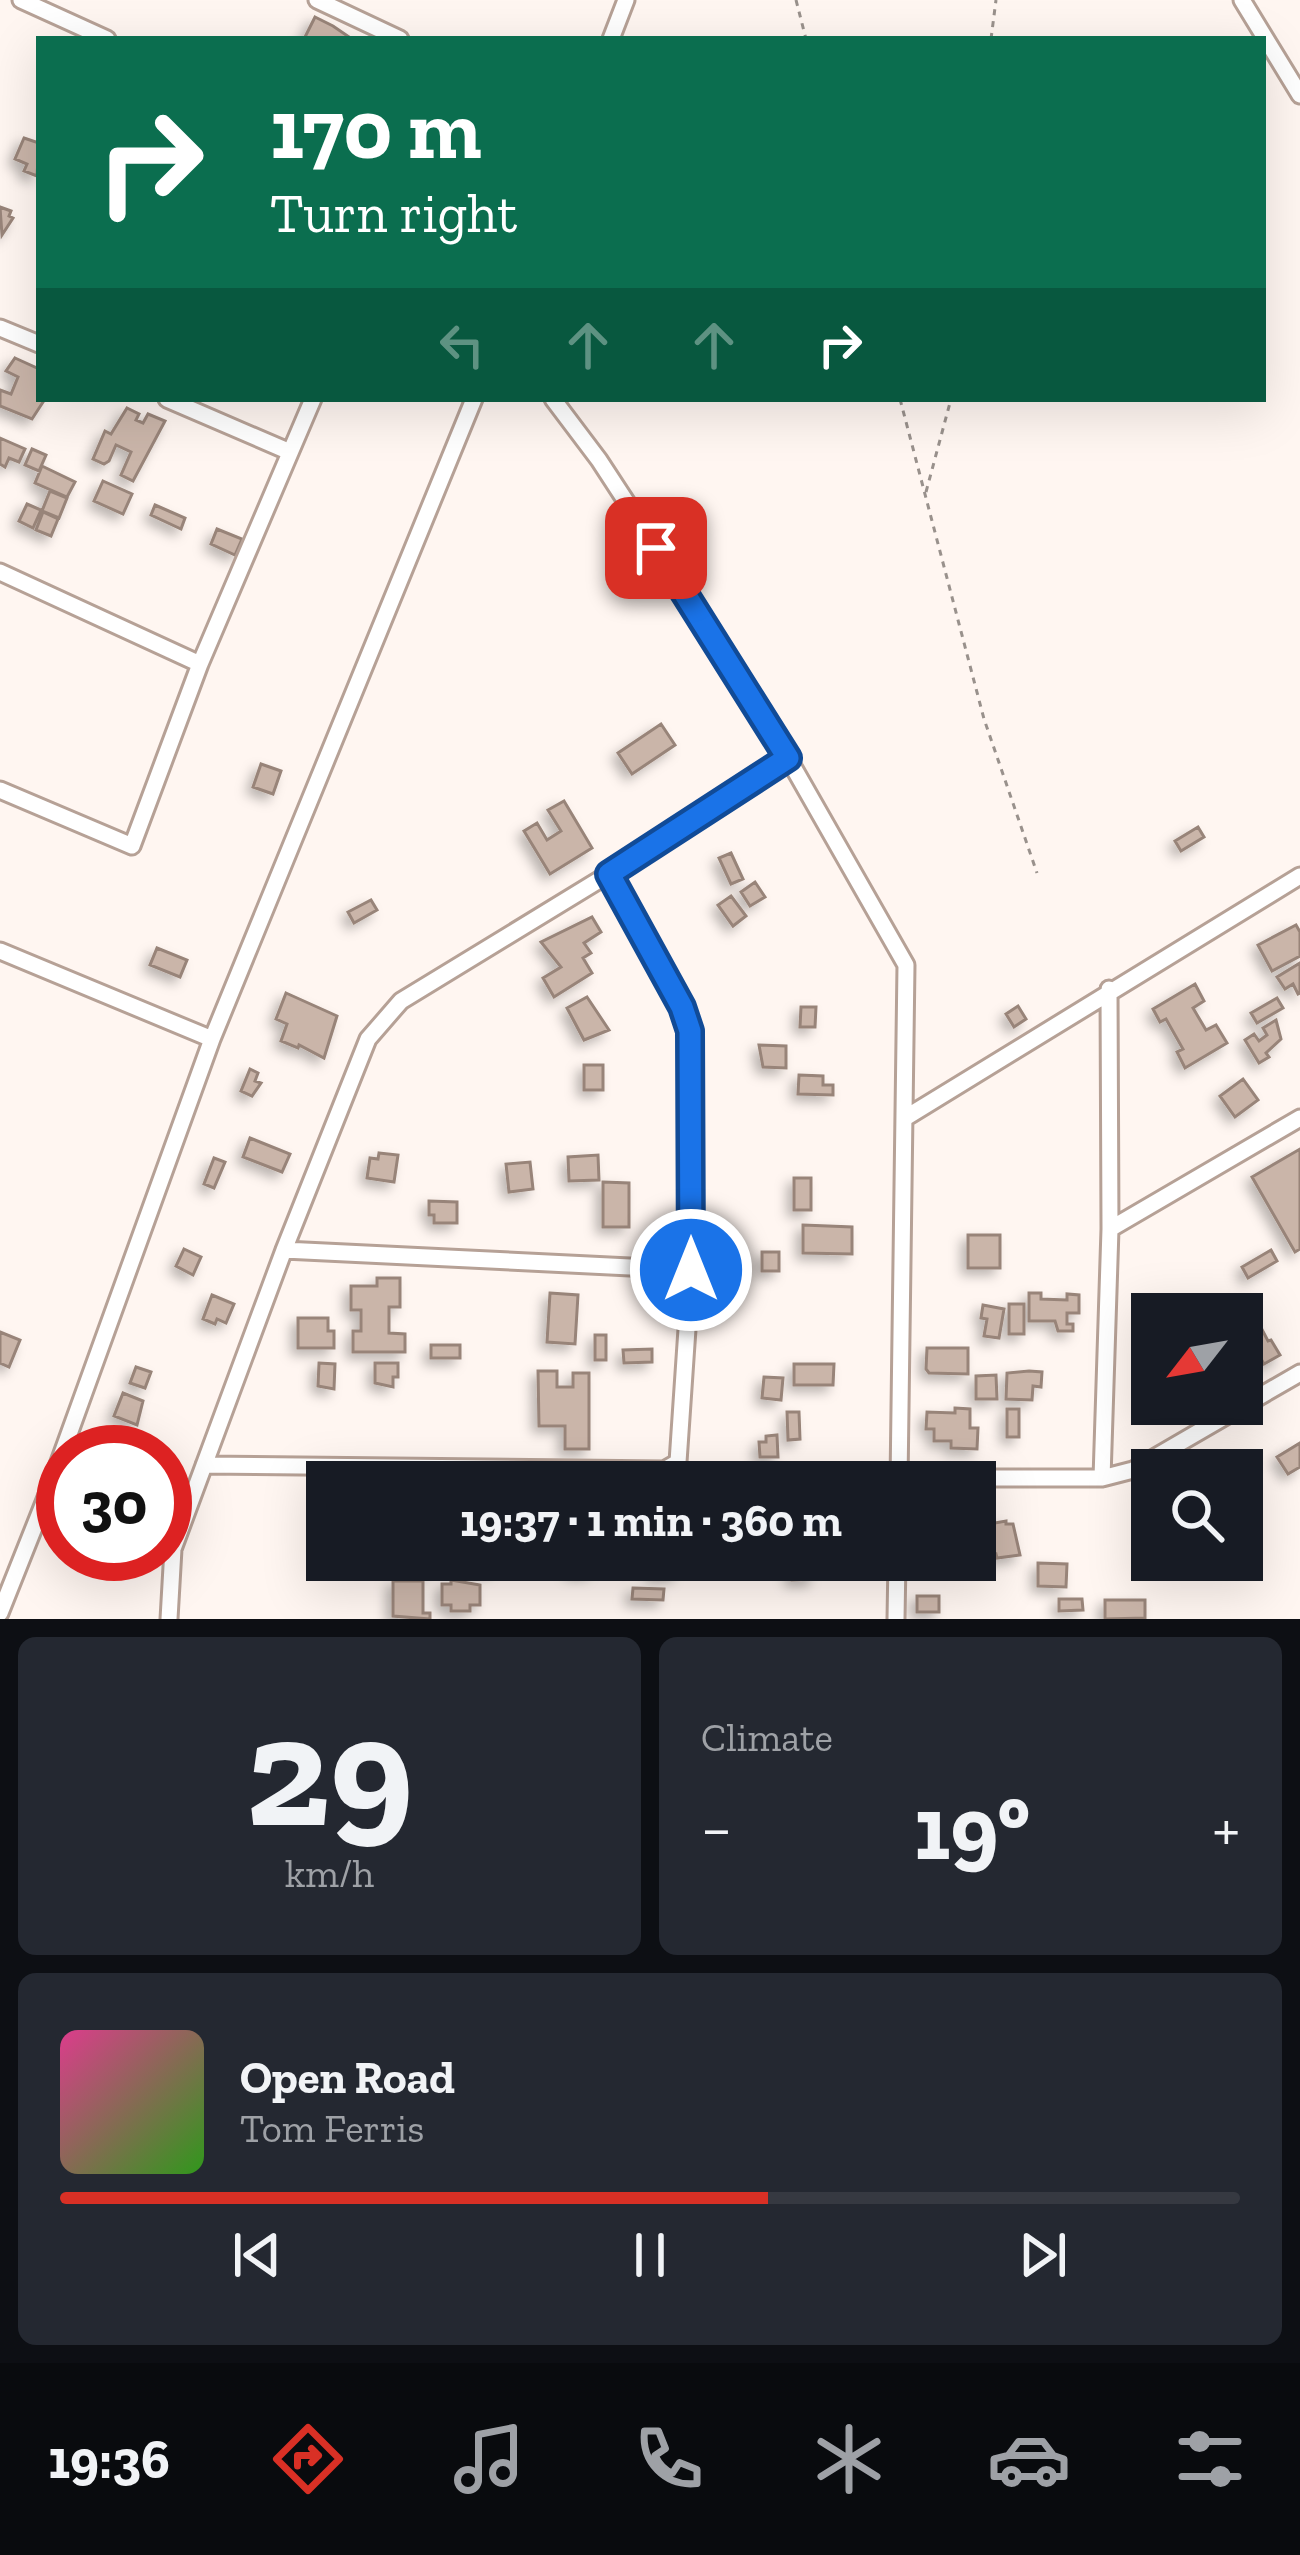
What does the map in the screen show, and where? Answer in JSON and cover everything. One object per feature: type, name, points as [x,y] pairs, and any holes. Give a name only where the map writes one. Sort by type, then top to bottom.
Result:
[{"type":"street","points":[[21,0],[100,36]]},
{"type":"street","points":[[317,0],[394,36]]},
{"type":"street","points":[[612,36],[626,0]]},
{"type":"street","points":[[1242,0],[1264,36]]},
{"type":"street","points":[[1266,39],[1300,95]]},
{"type":"street","points":[[0,328],[36,343]]},
{"type":"street","points":[[174,402],[290,452]]},
{"type":"street","points":[[0,790],[132,847],[200,664],[312,402]]},
{"type":"street","points":[[80,1425],[212,1040],[473,402]]},
{"type":"street","points":[[555,402],[599,460],[788,758],[906,965],[899,1461]]},
{"type":"street","points":[[0,572],[200,664]]},
{"type":"street","points":[[192,1494],[368,1039],[388,1013],[788,758]]},
{"type":"street","points":[[204,1466],[669,1469],[680,1457],[691,1270],[690,1031],[682,1007],[609,874]]},
{"type":"street","points":[[905,1118],[1300,876]]},
{"type":"street","points":[[0,951],[212,1040]]},
{"type":"street","points":[[1102,1478],[1110,1229],[1109,989]]},
{"type":"street","points":[[1110,1229],[1300,1118]]},
{"type":"street","points":[[284,1250],[691,1270]]},
{"type":"street","points":[[996,1479],[1102,1478],[1133,1470],[1300,1373]]},
{"type":"street","points":[[2,1603],[36,1536]]},
{"type":"street","points":[[169,1581],[169,1619]]},
{"type":"street","points":[[896,1619],[897,1581]]},
{"type":"path","points":[[796,0],[805,36]]},
{"type":"path","points":[[991,36],[996,0]]},
{"type":"path","points":[[900,402],[984,718],[1036,873]]},
{"type":"path","points":[[925,494],[950,402]]},
{"type":"building","points":[[315,17],[348,36],[306,36]]},
{"type":"building","points":[[24,138],[36,142],[36,176],[24,171],[27,164],[15,159]]},
{"type":"building","points":[[0,207],[11,211],[13,218],[2,235]]},
{"type":"building","points":[[15,358],[36,368],[36,402],[43,402],[32,419],[0,406],[0,390],[11,394],[18,377],[6,371]]},
{"type":"building","points":[[127,408],[139,414],[136,420],[143,423],[148,414],[165,421],[133,481],[121,475],[131,452],[116,445],[109,461],[93,459],[105,431],[111,434]]},
{"type":"building","points":[[0,438],[25,449],[19,462],[9,458],[5,467],[0,464]]},
{"type":"building","points":[[32,449],[46,455],[39,471],[25,465]]},
{"type":"building","points":[[42,466],[75,482],[67,497],[35,483]]},
{"type":"building","points":[[103,481],[132,494],[123,514],[94,501]]},
{"type":"building","points":[[50,491],[67,498],[59,518],[42,511]]},
{"type":"building","points":[[27,504],[41,510],[33,528],[19,521]]},
{"type":"building","points":[[155,505],[185,518],[181,529],[151,515]]},
{"type":"building","points":[[43,512],[58,519],[51,536],[36,530]]},
{"type":"building","points":[[217,529],[242,539],[235,555],[211,544]]},
{"type":"building","points":[[661,724],[675,745],[632,774],[618,753]]},
{"type":"building","points":[[261,764],[281,771],[273,794],[253,787]]},
{"type":"building","points":[[564,801],[592,848],[550,874],[524,831],[537,823],[547,840],[561,831],[548,810]]},
{"type":"building","points":[[1198,827],[1204,837],[1181,851],[1175,841]]},
{"type":"building","points":[[731,853],[743,879],[731,884],[719,858]]},
{"type":"building","points":[[755,882],[765,897],[750,906],[741,892]]},
{"type":"building","points":[[731,896],[746,916],[733,926],[718,905]]},
{"type":"building","points":[[371,900],[377,910],[354,923],[348,912]]},
{"type":"building","points":[[592,917],[601,932],[584,943],[591,953],[583,958],[592,973],[554,997],[543,978],[561,967],[541,942]]},
{"type":"building","points":[[1296,925],[1300,956],[1272,971],[1258,945]]},
{"type":"building","points":[[157,948],[187,960],[180,977],[150,965]]},
{"type":"building","points":[[1300,963],[1298,994],[1293,984],[1285,989],[1277,977]]},
{"type":"building","points":[[1195,984],[1204,1001],[1193,1008],[1206,1030],[1216,1025],[1227,1043],[1185,1068],[1177,1052],[1183,1049],[1166,1019],[1160,1022],[1153,1009]]},
{"type":"building","points":[[286,993],[337,1016],[324,1058],[281,1041],[287,1024],[276,1019]]},
{"type":"building","points":[[587,997],[609,1030],[584,1040],[567,1008]]},
{"type":"building","points":[[1277,998],[1283,1008],[1257,1023],[1251,1013]]},
{"type":"building","points":[[1018,1006],[1026,1019],[1014,1027],[1006,1014]]},
{"type":"building","points":[[801,1007],[816,1007],[815,1027],[800,1027]]},
{"type":"building","points":[[1276,1020],[1281,1039],[1259,1063],[1245,1040],[1254,1034],[1259,1041],[1267,1035],[1263,1028]]},
{"type":"building","points":[[759,1045],[786,1046],[786,1068],[763,1067]]},
{"type":"building","points":[[584,1065],[603,1065],[603,1090],[584,1090]]},
{"type":"building","points":[[250,1069],[258,1073],[255,1081],[261,1083],[252,1096],[241,1091]]},
{"type":"building","points":[[799,1075],[823,1076],[823,1085],[833,1085],[833,1095],[798,1094]]},
{"type":"building","points":[[1243,1079],[1258,1100],[1235,1117],[1220,1096]]},
{"type":"building","points":[[250,1138],[290,1154],[282,1172],[243,1157]]},
{"type":"building","points":[[1300,1149],[1300,1249],[1295,1252],[1252,1177]]},
{"type":"building","points":[[379,1153],[398,1155],[394,1182],[367,1178],[370,1158],[378,1159]]},
{"type":"building","points":[[598,1155],[599,1180],[569,1181],[568,1157]]},
{"type":"building","points":[[214,1158],[225,1162],[214,1188],[204,1184]]},
{"type":"building","points":[[530,1162],[533,1189],[509,1192],[506,1164]]},
{"type":"building","points":[[794,1178],[811,1178],[811,1210],[794,1210]]},
{"type":"building","points":[[603,1182],[629,1183],[629,1227],[603,1227]]},
{"type":"building","points":[[429,1201],[457,1202],[457,1223],[434,1223]]},
{"type":"building","points":[[803,1225],[852,1227],[852,1254],[803,1253]]},
{"type":"building","points":[[968,1235],[1000,1235],[1000,1268],[968,1268]]},
{"type":"building","points":[[184,1249],[201,1257],[193,1275],[176,1266]]},
{"type":"building","points":[[1271,1250],[1277,1261],[1248,1278],[1242,1267]]},
{"type":"building","points":[[762,1252],[779,1252],[779,1271],[762,1271]]},
{"type":"building","points":[[377,1278],[400,1278],[400,1307],[389,1307],[389,1333],[405,1334],[405,1352],[353,1352],[353,1331],[361,1331],[361,1310],[351,1310],[351,1286],[377,1286]]},
{"type":"building","points":[[550,1293],[578,1295],[575,1344],[547,1342]]},
{"type":"building","points":[[1029,1293],[1041,1293],[1041,1299],[1067,1300],[1067,1294],[1079,1295],[1079,1313],[1067,1313],[1073,1331],[1058,1331],[1055,1321],[1029,1321]]},
{"type":"building","points":[[212,1295],[234,1304],[226,1323],[203,1319]]},
{"type":"building","points":[[1009,1304],[1024,1304],[1024,1334],[1009,1334]]},
{"type":"building","points":[[983,1305],[1004,1309],[999,1338],[984,1336]]},
{"type":"building","points":[[298,1318],[328,1318],[334,1348],[298,1348]]},
{"type":"building","points":[[1263,1331],[1280,1355],[1263,1362]]},
{"type":"building","points":[[0,1332],[20,1340],[9,1367],[0,1363]]},
{"type":"building","points":[[595,1335],[606,1335],[606,1360],[595,1360]]},
{"type":"building","points":[[431,1345],[460,1345],[460,1358],[431,1358]]},
{"type":"building","points":[[927,1348],[968,1348],[968,1374],[929,1373]]},
{"type":"building","points":[[652,1349],[652,1362],[624,1363],[623,1350]]},
{"type":"building","points":[[319,1363],[335,1364],[334,1389],[318,1386]]},
{"type":"building","points":[[375,1363],[398,1363],[393,1387],[375,1383]]},
{"type":"building","points":[[794,1364],[834,1364],[833,1385],[794,1385]]},
{"type":"building","points":[[136,1367],[151,1372],[145,1388],[130,1383]]},
{"type":"building","points":[[538,1371],[557,1371],[557,1387],[573,1387],[573,1373],[589,1373],[589,1449],[565,1449],[565,1426],[539,1426]]},
{"type":"building","points":[[1042,1372],[1041,1387],[1033,1386],[1032,1400],[1006,1399],[1007,1373]]},
{"type":"building","points":[[996,1375],[997,1399],[976,1399],[976,1376]]},
{"type":"building","points":[[764,1377],[783,1378],[781,1400],[762,1398]]},
{"type":"building","points":[[123,1393],[143,1401],[137,1425],[114,1416]]},
{"type":"building","points":[[955,1408],[970,1409],[970,1428],[978,1428],[977,1449],[951,1448],[951,1441],[934,1441],[934,1429],[926,1429],[927,1412],[955,1413]]},
{"type":"building","points":[[1007,1409],[1019,1409],[1019,1437],[1007,1437]]},
{"type":"building","points":[[787,1412],[799,1412],[800,1439],[788,1440]]},
{"type":"building","points":[[777,1435],[778,1457],[760,1457],[759,1442]]},
{"type":"building","points":[[1300,1443],[1300,1467],[1288,1474],[1277,1457]]},
{"type":"building","points":[[996,1523],[1013,1524],[1020,1555],[997,1558]]},
{"type":"building","points":[[1038,1563],[1067,1564],[1066,1587],[1038,1586]]},
{"type":"building","points":[[393,1581],[423,1581],[423,1613],[430,1613],[430,1619],[393,1616]]},
{"type":"building","points":[[442,1584],[480,1585],[480,1605],[470,1605],[470,1611],[451,1611],[451,1605],[442,1605]]},
{"type":"building","points":[[633,1588],[664,1589],[663,1600],[632,1599]]},
{"type":"building","points":[[917,1596],[939,1596],[939,1612],[917,1612]]},
{"type":"building","points":[[1059,1599],[1082,1599],[1083,1610],[1059,1611]]},
{"type":"building","points":[[1105,1600],[1145,1600],[1145,1618],[1105,1619]]},
{"type":"route","points":[[656,548],[788,758],[609,874],[682,1007],[690,1031],[691,1270]]}]
